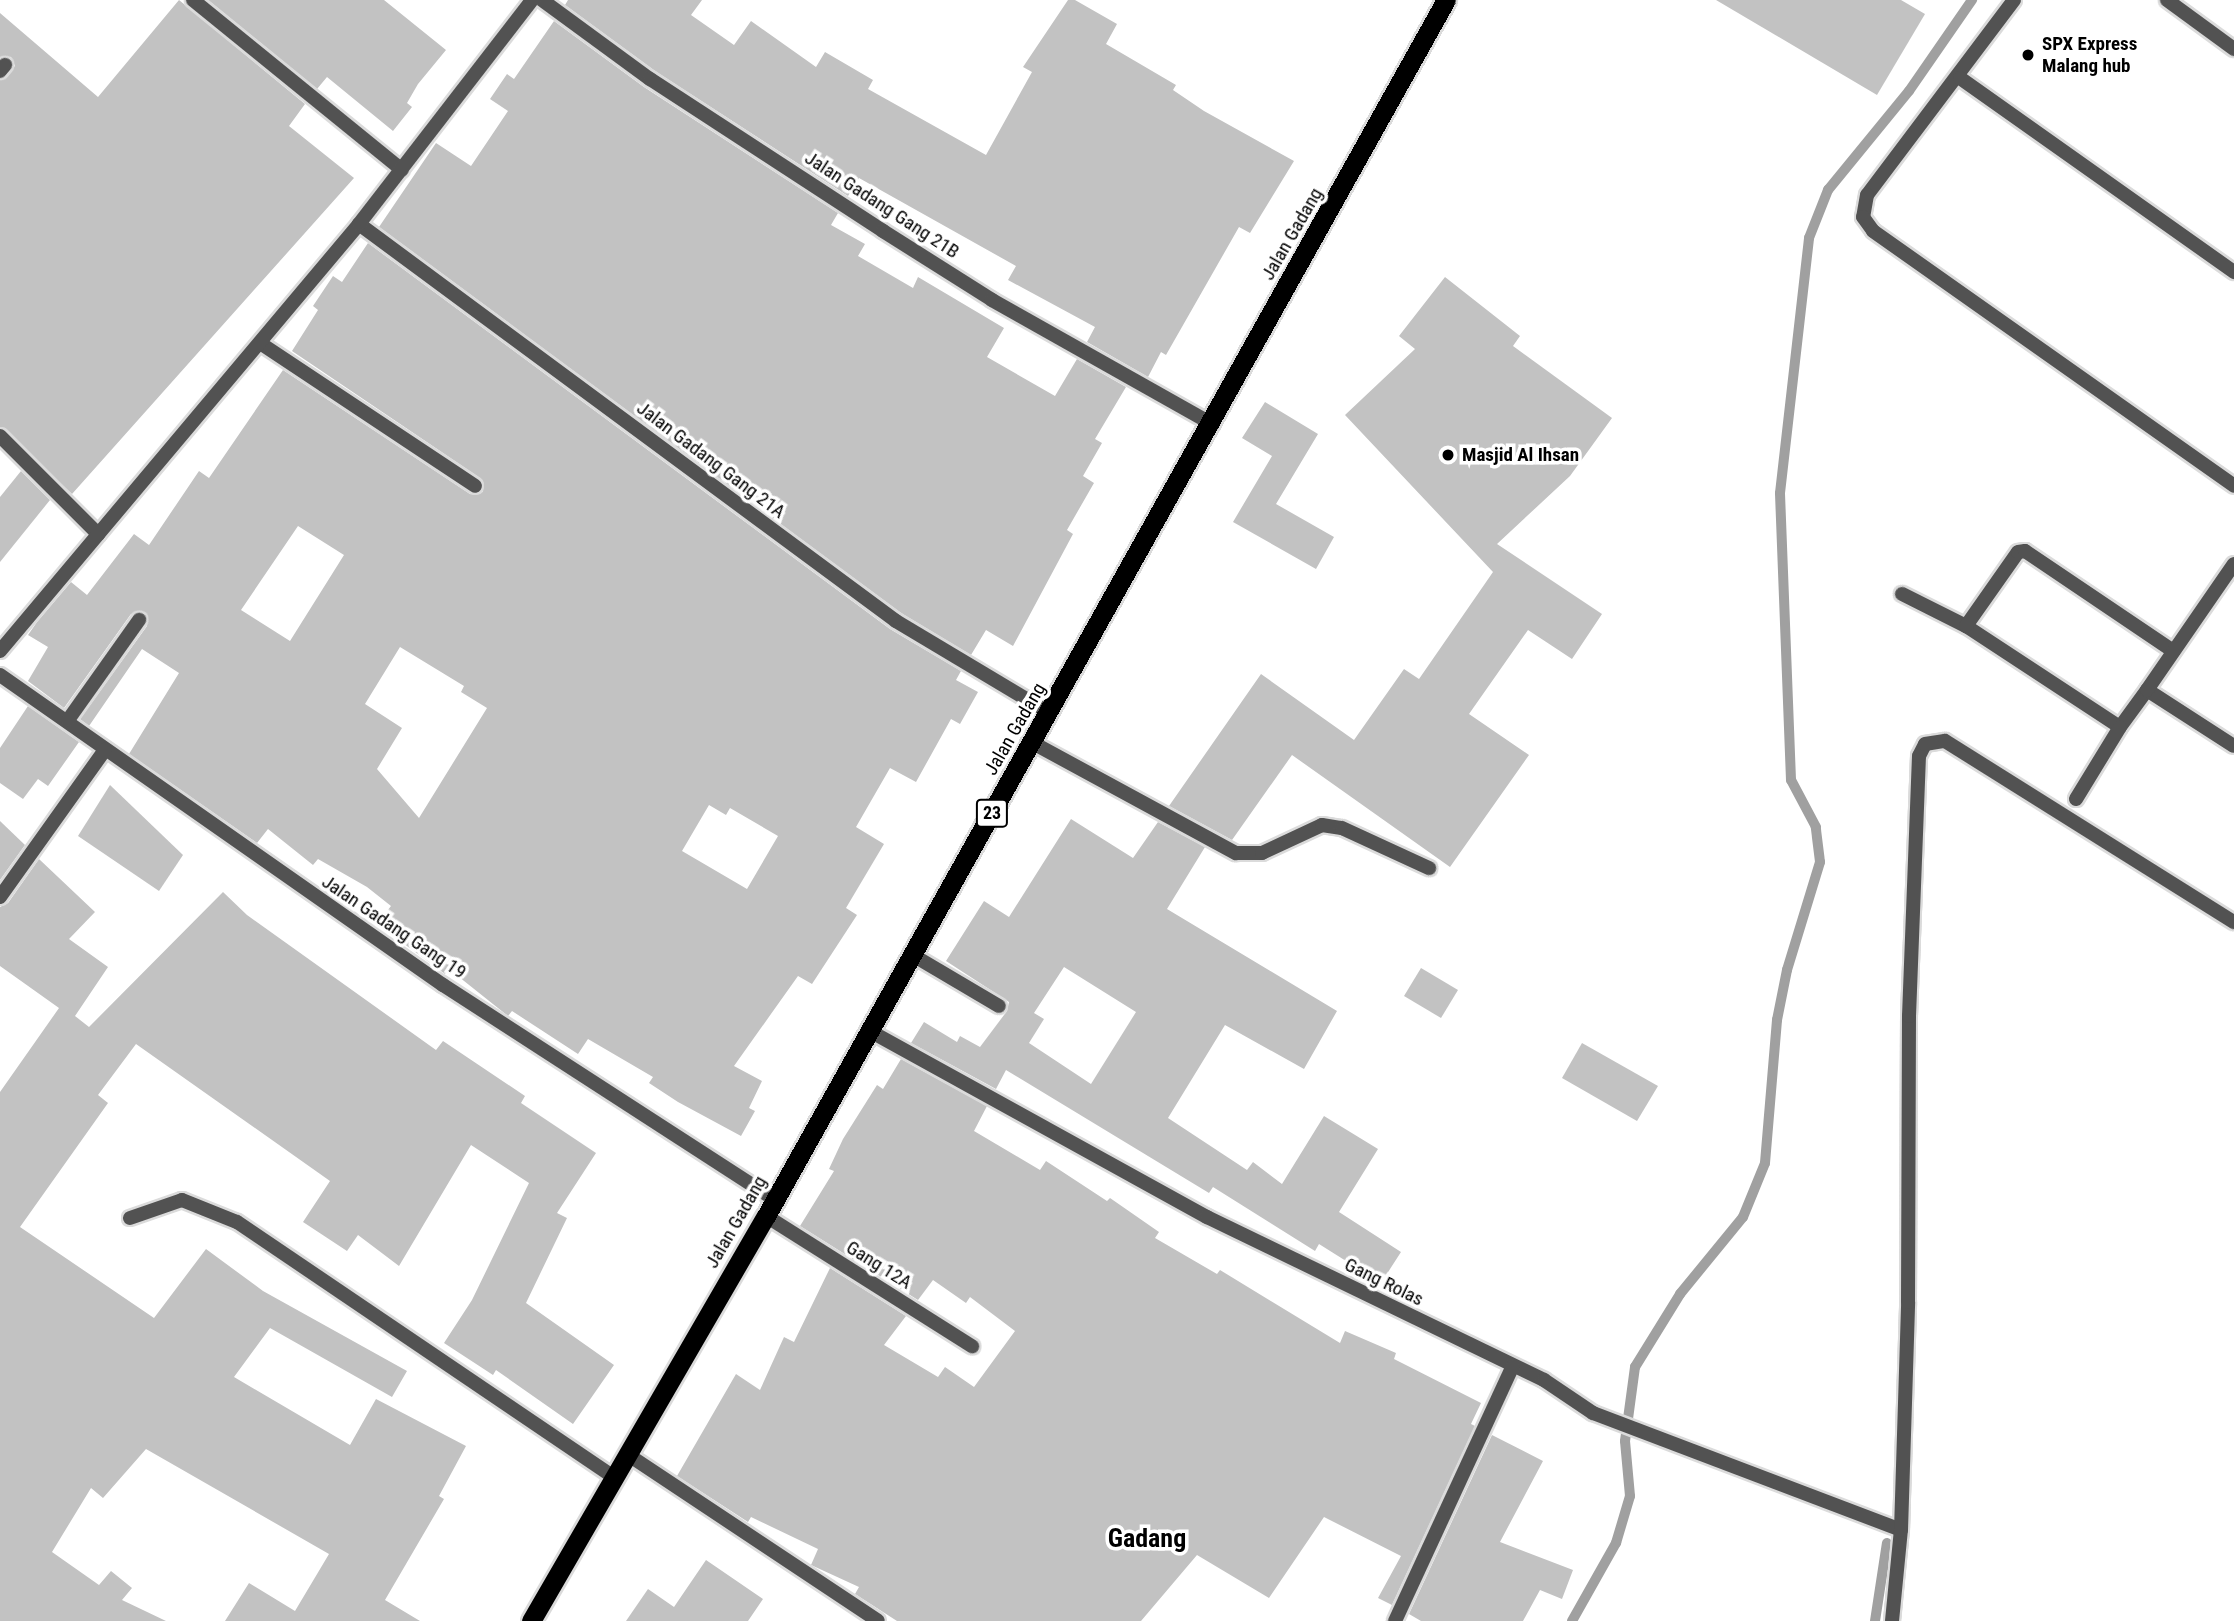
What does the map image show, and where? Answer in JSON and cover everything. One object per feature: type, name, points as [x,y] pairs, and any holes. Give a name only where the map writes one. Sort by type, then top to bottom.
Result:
[{"type":"highway","name":"Jalan Gadang","points":[[531,1621],[771,1208],[868,1030],[1212,424],[1446,0]]},
{"type":"street","points":[[193,0],[402,170]]},
{"type":"street","points":[[0,651],[359,224],[532,0]]},
{"type":"street","name":"Jalan Gadang Gang 21B","points":[[542,0],[650,79],[894,238],[992,300],[1212,424]]},
{"type":"street","points":[[2014,0],[1959,78],[1867,195],[1863,217],[1873,231],[2234,486]]},
{"type":"street","points":[[2166,0],[2234,49]]},
{"type":"street","points":[[1959,78],[2234,272]]},
{"type":"street","name":"Jalan Gadang Gang 21A","points":[[359,224],[896,621],[1050,713]]},
{"type":"street","points":[[260,343],[475,486]]},
{"type":"street","points":[[0,436],[98,534]]},
{"type":"street","points":[[1966,626],[2018,552],[2025,551],[2173,651]]},
{"type":"street","points":[[2076,799],[2120,727],[2234,564]]},
{"type":"street","points":[[1902,594],[1966,626],[2120,727]]},
{"type":"street","points":[[68,720],[139,620]]},
{"type":"street","name":"Jalan Gadang Gang 19","points":[[0,675],[68,720],[105,750],[443,985],[771,1208]]},
{"type":"street","points":[[2147,690],[2234,746]]},
{"type":"street","points":[[1892,1621],[1901,1530],[1908,1302],[1909,1016],[1919,756],[1925,744],[1945,741],[2234,922]]},
{"type":"street","points":[[1033,743],[1204,840],[1236,853],[1262,853],[1322,825],[1342,828],[1429,868]]},
{"type":"street","points":[[0,897],[105,750]]},
{"type":"street","points":[[911,954],[999,1006]]},
{"type":"street","name":"Gang Rolas","points":[[868,1030],[1207,1217],[1513,1366],[1615,1423],[1639,1433],[1700,1450],[1901,1530]]},
{"type":"street","points":[[130,1218],[183,1200],[237,1222],[615,1478]]},
{"type":"street","name":"Gang 12A","points":[[771,1208],[972,1346]]},
{"type":"street","points":[[1395,1621],[1513,1366]]},
{"type":"street","points":[[627,1454],[878,1621]]},
{"type":"building","points":[[179,0],[305,104],[289,126],[354,178],[72,494],[0,427],[0,80],[15,66],[11,57],[0,57],[0,13],[98,97]]},
{"type":"building","points":[[208,0],[384,0],[446,50],[418,84],[407,103],[412,107],[393,131],[327,77],[317,89]]},
{"type":"building","points":[[568,0],[702,0],[691,15],[734,45],[751,21],[816,67],[825,52],[873,80],[868,89],[986,155],[1032,72],[1023,67],[1068,0],[1075,0],[1117,24],[1106,44],[1176,85],[1173,90],[1204,111],[1294,161],[1250,233],[1239,227],[1166,355],[1161,352],[1148,377],[1087,342],[1095,327],[1008,280],[1016,266],[859,178],[848,196],[655,71],[565,5]]},
{"type":"building","points":[[1716,0],[1901,0],[1925,14],[1877,95]]},
{"type":"building","points":[[554,21],[644,87],[838,213],[831,225],[865,244],[858,256],[913,288],[918,277],[1004,328],[987,357],[1055,396],[1077,359],[1126,387],[1095,439],[1102,443],[1083,476],[1094,483],[1067,530],[1073,534],[1013,646],[986,630],[971,655],[901,613],[379,227],[436,143],[471,166],[508,111],[490,99],[507,74],[514,79]]},
{"type":"building","points":[[368,243],[890,629],[961,671],[956,680],[978,692],[960,724],[951,719],[916,782],[890,768],[856,827],[884,844],[846,908],[857,915],[812,984],[798,976],[734,1066],[762,1081],[749,1108],[755,1111],[741,1136],[678,1102],[649,1083],[653,1077],[588,1039],[578,1054],[512,1011],[508,1016],[449,969],[445,974],[377,924],[391,906],[367,887],[318,859],[313,865],[268,829],[257,843],[129,754],[179,673],[142,649],[89,726],[80,719],[147,626],[144,612],[131,614],[64,708],[28,681],[48,647],[28,635],[37,622],[71,582],[87,595],[134,534],[149,545],[199,471],[209,478],[283,370],[470,494],[483,492],[480,478],[292,351],[318,310],[313,306],[333,276],[342,282]],"holes":[[[298,526],[344,555],[290,641],[241,610]],[[400,647],[464,686],[461,692],[487,708],[419,818],[377,769],[402,728],[365,704]],[[709,805],[726,815],[730,808],[778,836],[747,889],[682,851]]]},
{"type":"building","points":[[1445,277],[1520,336],[1513,346],[1612,418],[1570,476],[1497,544],[1602,614],[1572,659],[1528,630],[1469,714],[1529,755],[1450,867],[1292,755],[1232,840],[1169,806],[1261,674],[1354,740],[1404,669],[1419,679],[1493,572],[1345,415],[1415,349],[1399,336]]},
{"type":"building","points":[[1265,402],[1318,434],[1276,504],[1334,537],[1316,569],[1233,522],[1272,456],[1242,438]]},
{"type":"building","points":[[21,471],[50,500],[0,562],[0,497]]},
{"type":"building","points":[[28,706],[79,742],[48,786],[38,779],[23,799],[0,783],[0,748]]},
{"type":"building","points":[[110,785],[183,855],[159,891],[78,836]]},
{"type":"building","points":[[1071,819],[1133,858],[1158,822],[1205,847],[1167,909],[1337,1011],[1304,1069],[1225,1025],[1168,1118],[1247,1170],[1253,1162],[1282,1184],[1324,1116],[1378,1149],[1339,1212],[1401,1252],[1381,1283],[1319,1244],[1315,1251],[1213,1187],[1209,1193],[1006,1070],[996,1089],[911,1043],[924,1022],[957,1042],[960,1036],[980,1047],[1007,1011],[1009,1002],[946,961],[984,901],[1009,917]],"holes":[[[1064,967],[1136,1012],[1091,1084],[1029,1043],[1044,1019],[1034,1013]]]},
{"type":"building","points":[[0,821],[25,845],[0,880]]},
{"type":"building","points":[[39,859],[95,912],[69,939],[108,967],[75,1016],[89,1027],[223,892],[247,915],[436,1050],[443,1041],[525,1096],[521,1103],[596,1153],[557,1213],[567,1218],[526,1303],[614,1365],[573,1424],[496,1370],[493,1375],[444,1343],[472,1300],[529,1183],[471,1145],[399,1266],[358,1235],[347,1251],[303,1222],[330,1181],[136,1044],[98,1095],[108,1103],[20,1227],[154,1318],[206,1249],[263,1291],[407,1371],[392,1397],[270,1328],[234,1377],[350,1445],[376,1399],[466,1446],[439,1496],[444,1499],[385,1600],[420,1621],[225,1621],[249,1583],[295,1611],[329,1554],[146,1449],[103,1498],[91,1488],[52,1552],[99,1585],[111,1571],[132,1588],[122,1600],[166,1621],[0,1621],[0,1092],[59,1008],[0,966],[0,907],[8,903]]},
{"type":"building","points":[[1421,968],[1458,990],[1441,1018],[1404,996]]},
{"type":"building","points":[[1582,1043],[1658,1086],[1637,1121],[1562,1078]]},
{"type":"building","points":[[901,1059],[987,1106],[974,1131],[1040,1170],[1046,1161],[1107,1201],[1110,1198],[1159,1232],[1155,1238],[1217,1274],[1220,1270],[1340,1343],[1345,1331],[1396,1353],[1394,1359],[1481,1403],[1471,1424],[1475,1426],[1392,1605],[1378,1598],[1401,1556],[1324,1517],[1269,1598],[1197,1555],[1141,1621],[897,1621],[855,1594],[859,1587],[811,1565],[818,1549],[751,1517],[748,1522],[677,1476],[736,1374],[760,1390],[784,1337],[794,1342],[830,1268],[906,1316],[884,1345],[938,1377],[945,1367],[974,1387],[1015,1331],[970,1297],[966,1303],[933,1280],[918,1300],[800,1226],[834,1171],[829,1169],[843,1139],[877,1085],[883,1089]]},
{"type":"building","points":[[1492,1435],[1543,1461],[1500,1542],[1573,1570],[1562,1599],[1540,1590],[1523,1621],[1421,1621],[1409,1614]]},
{"type":"building","points":[[706,1560],[763,1599],[748,1621],[626,1621],[648,1589],[674,1607]]},
{"type":"waterway","points":[[1572,1621],[1616,1543],[1630,1496],[1625,1441],[1635,1367],[1680,1294],[1743,1217],[1765,1163],[1777,1020],[1787,970],[1820,862],[1816,827],[1791,780],[1780,493],[1809,238],[1828,190],[1909,91],[1972,0]]},
{"type":"waterway","points":[[1875,1621],[1887,1543]]},
{"type":"place","name":"SPX Express Malang hub","points":[[2028,55]]},
{"type":"place","name":"Masjid Al Ihsan","points":[[1448,455]]},
{"type":"district","name":"Gadang","points":[[1147,1539]]}]
